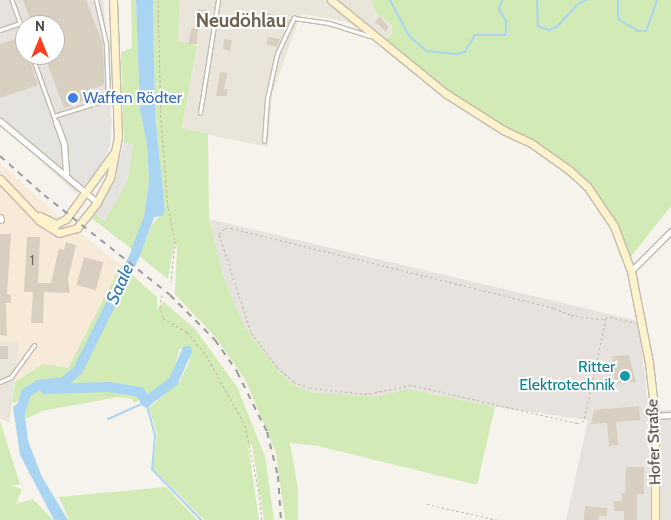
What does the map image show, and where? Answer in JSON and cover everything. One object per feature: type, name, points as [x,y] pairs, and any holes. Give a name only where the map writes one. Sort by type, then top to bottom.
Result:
[{"type":"street","points":[[0,179],[47,228],[66,233],[77,228],[97,202],[110,178],[119,123],[113,0]]},
{"type":"street","name":"Hofer Straße","points":[[330,0],[444,93],[547,153],[587,186],[614,226],[631,271],[649,363],[656,416],[655,520]]},
{"type":"street","points":[[0,121],[97,202]]},
{"type":"street","points":[[56,122],[64,144],[66,176]]},
{"type":"street","points":[[26,206],[47,221],[61,223],[87,193],[116,150]]},
{"type":"street","points":[[631,271],[671,231]]},
{"type":"street","points":[[656,416],[671,415]]},
{"type":"lane","points":[[12,0],[17,15]]},
{"type":"lane","points":[[54,116],[108,99],[106,44],[96,0]]},
{"type":"lane","points":[[200,113],[218,0]]},
{"type":"lane","points":[[264,141],[267,99],[278,54],[294,18],[329,23],[377,38]]},
{"type":"lane","points":[[0,30],[15,25]]},
{"type":"lane","points":[[36,65],[56,122]]},
{"type":"lane","points":[[0,382],[11,376],[34,345]]},
{"type":"path","points":[[158,1],[161,120],[168,208],[175,241],[171,282]]},
{"type":"path","points":[[606,318],[584,421],[577,423],[411,385],[367,394],[310,388],[294,382],[277,367],[251,332],[219,234],[225,228],[231,228],[554,308],[571,315],[606,318],[643,325]]},
{"type":"path","points":[[162,295],[160,305],[163,318],[187,332],[206,355],[245,425],[259,492],[262,520]]},
{"type":"path","points":[[427,504],[498,520]]},
{"type":"shaded area","points":[[0,0],[103,0],[111,81],[110,147],[102,163],[77,194],[0,123]]},
{"type":"shaded area","points":[[180,0],[333,0],[338,4],[341,0],[372,0],[375,12],[392,25],[392,34],[385,40],[344,21],[301,14],[272,94],[268,147],[182,129],[197,47],[178,41]]},
{"type":"shaded area","points":[[39,89],[54,135],[112,118],[110,147],[89,180],[80,182],[14,129],[7,102]]},
{"type":"shaded area","points":[[124,143],[133,144],[128,180],[105,221],[95,214],[111,187]]},
{"type":"shaded area","points":[[0,163],[57,215],[121,265],[68,368],[43,364],[15,382],[19,342],[0,341]]},
{"type":"shaded area","points":[[209,219],[638,321],[649,411],[671,410],[671,520],[566,520],[588,420],[495,407],[409,389],[375,397],[350,397],[314,393],[295,386],[278,371],[244,326],[223,276]]},
{"type":"shaded area","points":[[0,341],[20,342],[9,423],[0,418]]},
{"type":"green space","points":[[131,0],[136,0],[140,110],[147,145],[149,181],[144,218],[133,250],[91,218],[95,214],[105,221],[133,145],[124,143],[121,52],[132,48]]},
{"type":"green space","points":[[153,0],[180,0],[178,41],[197,46],[182,128],[208,134],[209,219],[223,276],[244,326],[278,371],[295,386],[314,393],[375,397],[408,389],[495,407],[477,485],[318,446],[290,443],[298,489],[298,520],[285,520],[276,453],[246,381],[217,339],[175,294],[177,247],[174,244],[168,279],[139,256],[152,225],[165,210],[155,115]]},
{"type":"green space","points":[[372,0],[671,0],[671,206],[630,258],[612,217],[584,181],[528,139],[445,92],[385,40],[392,34],[392,25],[375,12]]},
{"type":"green space","points":[[121,265],[157,297],[157,309],[164,302],[195,329],[237,387],[265,456],[274,520],[264,520],[252,445],[248,445],[259,520],[204,520],[153,468],[157,435],[149,408],[180,381],[190,360],[180,348],[170,381],[134,403],[132,399],[118,397],[42,411],[26,419],[23,399],[12,403],[15,382],[43,364],[68,368]]},
{"type":"green space","points":[[0,421],[20,484],[11,486],[22,489],[16,504],[33,499],[53,520],[0,520]]},
{"type":"green space","points":[[166,487],[197,520],[69,520],[59,497]]},
{"type":"water","points":[[136,0],[153,0],[155,115],[165,210],[162,216],[144,218],[149,181],[147,145],[140,110]]},
{"type":"water","points":[[23,399],[28,441],[42,477],[68,520],[54,520],[20,455],[13,407]]},
{"type":"building","points":[[23,0],[86,0],[103,44],[104,85],[86,91],[86,100],[64,108],[48,65],[65,65],[65,15],[28,15]]},
{"type":"building","points":[[197,9],[207,10],[207,19],[197,18]]},
{"type":"building","points":[[265,12],[290,20],[287,29],[262,21]]},
{"type":"building","points":[[380,16],[389,28],[386,32],[375,22]]},
{"type":"building","points":[[231,17],[244,17],[244,28],[231,24]]},
{"type":"building","points":[[192,28],[198,28],[197,44],[188,44]]},
{"type":"building","points":[[268,37],[280,39],[277,47],[266,44]]},
{"type":"building","points":[[15,39],[15,65],[31,65],[38,85],[0,98],[0,44]]},
{"type":"building","points":[[224,39],[232,40],[230,51],[223,49]]},
{"type":"building","points":[[220,72],[227,73],[224,89],[227,89],[227,96],[216,96]]},
{"type":"building","points":[[0,234],[11,234],[7,294],[11,295],[11,303],[6,303],[7,336],[0,335]]},
{"type":"building","points":[[27,237],[40,237],[38,283],[51,283],[59,248],[64,250],[66,242],[76,245],[68,279],[70,293],[44,292],[43,323],[31,323],[33,292],[24,292]]},
{"type":"building","points":[[84,257],[103,262],[96,290],[76,285]]},
{"type":"building","points":[[0,346],[8,346],[8,359],[0,359]]},
{"type":"building","name":"Ritter Elektrotechnik","points":[[629,355],[636,382],[615,384],[612,356]]},
{"type":"building","points":[[639,406],[640,420],[616,422],[618,445],[609,446],[607,423],[591,424],[594,410]]},
{"type":"building","points":[[626,467],[644,467],[644,494],[637,494],[637,520],[624,520],[624,511],[614,511],[614,501],[622,501],[622,493],[625,493]]},
{"type":"building","points":[[585,506],[607,508],[607,516],[599,516],[598,520],[584,520]]},
{"type":"waterway","points":[[390,0],[409,36],[427,51],[456,54],[465,52],[475,35],[506,35],[506,21],[499,10],[502,0]]},
{"type":"waterway","points":[[537,0],[538,26],[549,30],[557,27],[578,4],[587,0]]},
{"type":"waterway","points":[[618,0],[618,19],[638,31],[646,31],[657,0]]},
{"type":"waterway","name":"Saale","points":[[20,413],[26,393],[39,385],[64,382],[78,370],[134,257],[153,206]]},
{"type":"waterway","points":[[45,389],[109,387],[140,392],[146,402],[173,382],[187,351]]},
{"type":"waterway","points":[[108,419],[146,402],[155,436],[152,469],[201,520]]},
{"type":"railway","points":[[0,156],[44,195],[170,295],[215,340],[237,372],[267,432],[278,476],[281,520]]},
{"type":"place","name":"Waffen Rödter","points":[[73,98]]},
{"type":"place","name":"Ritter Elektrotechnik","points":[[625,376]]},
{"type":"district","name":"Neudöhlau","points":[[241,21]]}]
